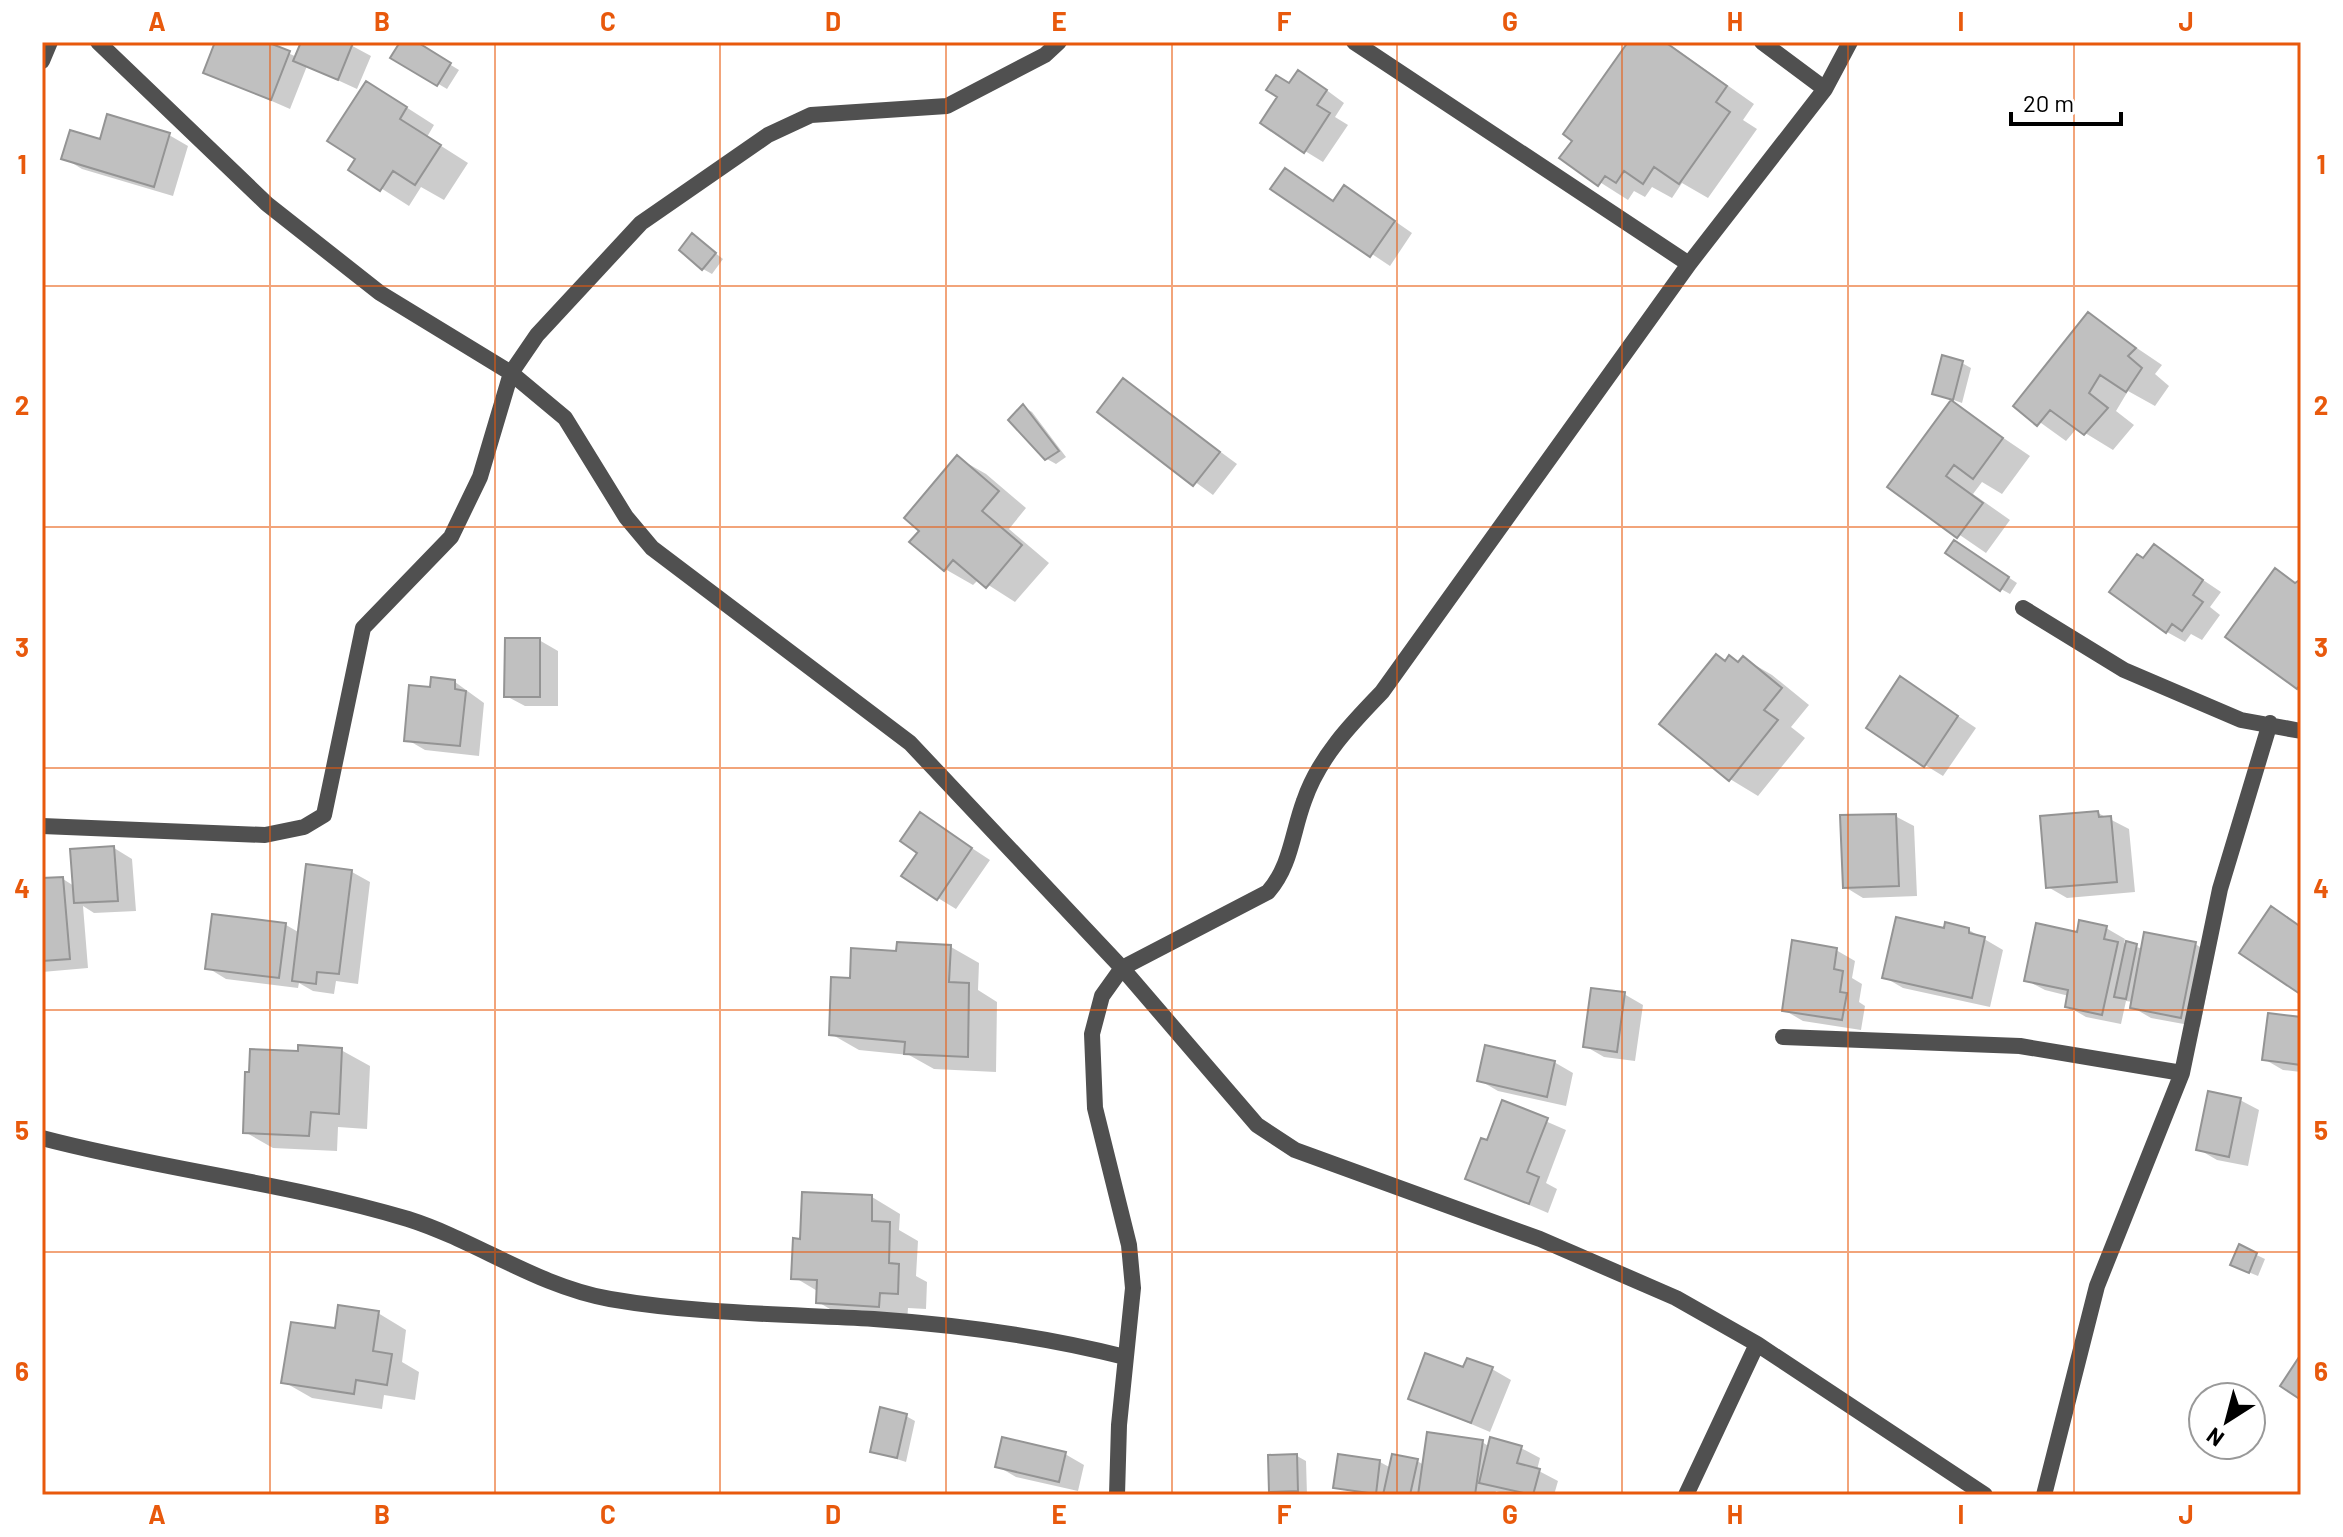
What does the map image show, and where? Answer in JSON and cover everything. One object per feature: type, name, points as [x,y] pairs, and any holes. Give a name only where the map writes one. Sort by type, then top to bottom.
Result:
[{"type":"street","points":[[42,61],[50,42]]},
{"type":"street","points":[[98,42],[289,222],[380,293],[511,373],[565,418],[626,517],[652,548],[910,743],[1122,968],[1257,1125],[1295,1150],[1540,1239],[1676,1298],[1757,1344],[1985,1495]]},
{"type":"street","points":[[42,826],[265,835],[304,827],[324,815],[363,628],[451,537],[480,477],[511,373],[537,335],[641,223],[768,135],[811,115],[947,106],[1045,55],[1059,42]]},
{"type":"street","points":[[1354,42],[1689,264]]},
{"type":"street","points":[[1762,42],[1825,89]]},
{"type":"street","points":[[1117,1495],[1132,1274],[1129,1245],[1095,1108],[1092,1034],[1102,996],[1122,968],[1268,892],[1283,875],[1304,799],[1337,738],[1382,692],[1689,264],[1825,89],[1850,42]]},
{"type":"street","points":[[2023,608],[2124,670],[2241,720],[2301,731]]},
{"type":"street","points":[[2044,1495],[2051,1457],[2097,1286],[2182,1073],[2220,889],[2270,723]]},
{"type":"street","points":[[1783,1037],[2020,1046],[2182,1073]]},
{"type":"street","points":[[42,1138],[124,1160],[412,1220],[535,1276],[607,1299],[718,1312],[879,1320],[986,1330],[1051,1338],[1125,1357]]},
{"type":"street","points":[[1686,1495],[1757,1344]]},
{"type":"building","points":[[215,42],[267,42],[290,51],[271,100],[203,73]]},
{"type":"building","points":[[301,42],[353,43],[338,80],[293,61]]},
{"type":"building","points":[[400,42],[417,42],[451,63],[437,86],[390,58]]},
{"type":"building","points":[[1628,42],[1665,42],[1727,86],[1716,102],[1730,112],[1679,184],[1654,167],[1643,184],[1624,171],[1616,183],[1605,176],[1598,186],[1559,158],[1572,141],[1563,134]]},
{"type":"building","points":[[1298,70],[1327,90],[1317,105],[1330,113],[1304,153],[1260,123],[1277,97],[1266,90],[1276,75],[1289,83]]},
{"type":"building","points":[[366,81],[407,107],[400,119],[441,145],[415,185],[393,171],[380,191],[348,170],[355,159],[327,141]]},
{"type":"building","points":[[107,114],[170,133],[154,187],[61,159],[70,130],[100,139]]},
{"type":"building","points":[[1285,168],[1333,201],[1344,185],[1395,221],[1370,257],[1270,189]]},
{"type":"building","points":[[692,233],[716,253],[702,270],[679,250]]},
{"type":"building","points":[[2088,312],[2136,348],[2128,356],[2142,368],[2126,392],[2100,375],[2089,393],[2108,408],[2084,435],[2050,410],[2037,426],[2013,406]]},
{"type":"building","points":[[1942,355],[1963,361],[1953,400],[1932,394]]},
{"type":"building","points":[[1123,378],[1220,452],[1193,486],[1097,412]]},
{"type":"building","points":[[1951,400],[2003,438],[1973,479],[1954,465],[1946,476],[1983,503],[1957,538],[1887,487]]},
{"type":"building","points":[[1023,404],[1059,451],[1045,460],[1008,420]]},
{"type":"building","points":[[957,455],[999,491],[982,511],[1022,545],[986,588],[953,560],[944,571],[909,542],[919,531],[904,518]]},
{"type":"building","points":[[1954,540],[2009,577],[2000,591],[1945,553]]},
{"type":"building","points":[[2154,544],[2203,580],[2193,595],[2203,602],[2182,631],[2172,624],[2166,633],[2109,592],[2137,554],[2143,558]]},
{"type":"building","points":[[2275,568],[2295,583],[2301,579],[2301,683],[2297,689],[2225,637]]},
{"type":"building","points":[[505,638],[540,638],[540,697],[504,697]]},
{"type":"building","points":[[1716,654],[1725,661],[1729,655],[1738,662],[1743,656],[1782,688],[1764,710],[1778,720],[1729,781],[1659,724]]},
{"type":"building","points":[[1900,676],[1958,716],[1924,767],[1866,728]]},
{"type":"building","points":[[431,677],[455,680],[455,689],[466,691],[460,746],[404,741],[409,685],[430,687]]},
{"type":"building","points":[[2098,811],[2099,817],[2111,816],[2117,882],[2046,888],[2040,816]]},
{"type":"building","points":[[920,812],[972,848],[937,900],[901,876],[917,853],[900,841]]},
{"type":"building","points":[[1896,814],[1899,886],[1843,888],[1840,815]]},
{"type":"building","points":[[114,846],[118,901],[74,903],[70,849]]},
{"type":"building","points":[[306,864],[352,870],[339,974],[317,972],[316,984],[292,981]]},
{"type":"building","points":[[63,877],[70,959],[42,961],[42,878]]},
{"type":"building","points":[[2271,906],[2301,927],[2300,994],[2239,953]]},
{"type":"building","points":[[212,914],[286,923],[279,978],[205,969]]},
{"type":"building","points":[[1896,917],[1944,928],[1945,922],[1969,928],[1969,933],[1985,937],[1972,998],[1882,978]]},
{"type":"building","points":[[2079,920],[2107,926],[2104,939],[2118,942],[2102,1015],[2065,1007],[2068,990],[2024,981],[2036,923],[2077,932]]},
{"type":"building","points":[[2144,932],[2196,942],[2181,1018],[2130,1008]]},
{"type":"building","points":[[1792,940],[1837,948],[1834,969],[1843,971],[1840,992],[1847,993],[1842,1020],[1782,1011]]},
{"type":"building","points":[[2126,941],[2137,944],[2126,999],[2114,997]]},
{"type":"building","points":[[897,942],[951,945],[949,982],[969,983],[968,1057],[904,1054],[905,1042],[829,1035],[831,977],[850,978],[851,948],[896,951]]},
{"type":"building","points":[[1591,988],[1625,992],[1617,1052],[1583,1047]]},
{"type":"building","points":[[2268,1013],[2301,1017],[2301,1065],[2262,1060]]},
{"type":"building","points":[[298,1045],[342,1048],[339,1114],[311,1112],[309,1136],[243,1133],[245,1072],[249,1072],[250,1049],[298,1051]]},
{"type":"building","points":[[1485,1045],[1555,1061],[1547,1097],[1477,1081]]},
{"type":"building","points":[[2208,1091],[2241,1098],[2229,1157],[2196,1150]]},
{"type":"building","points":[[1502,1100],[1548,1118],[1527,1172],[1539,1177],[1529,1204],[1465,1179],[1481,1138],[1487,1140]]},
{"type":"building","points":[[802,1192],[872,1195],[872,1221],[890,1222],[889,1263],[899,1264],[898,1294],[880,1293],[879,1307],[816,1303],[817,1280],[791,1279],[793,1238],[800,1239]]},
{"type":"building","points":[[2239,1244],[2257,1253],[2249,1273],[2230,1265]]},
{"type":"building","points":[[338,1305],[379,1311],[373,1351],[392,1354],[387,1385],[356,1380],[354,1394],[281,1383],[291,1322],[335,1328]]},
{"type":"building","points":[[1425,1353],[1463,1367],[1467,1358],[1493,1367],[1471,1423],[1408,1399]]},
{"type":"building","points":[[2301,1354],[2301,1400],[2280,1386]]},
{"type":"building","points":[[880,1407],[907,1414],[897,1458],[870,1452]]},
{"type":"building","points":[[1427,1432],[1483,1440],[1475,1495],[1418,1495]]},
{"type":"building","points":[[1002,1437],[1066,1452],[1059,1482],[995,1467]]},
{"type":"building","points":[[1490,1437],[1522,1446],[1517,1463],[1540,1469],[1533,1495],[1479,1483]]},
{"type":"building","points":[[1297,1454],[1298,1491],[1269,1492],[1268,1455]]},
{"type":"building","points":[[1338,1454],[1380,1460],[1376,1494],[1333,1488]]},
{"type":"building","points":[[1392,1454],[1418,1459],[1410,1495],[1383,1495]]}]
